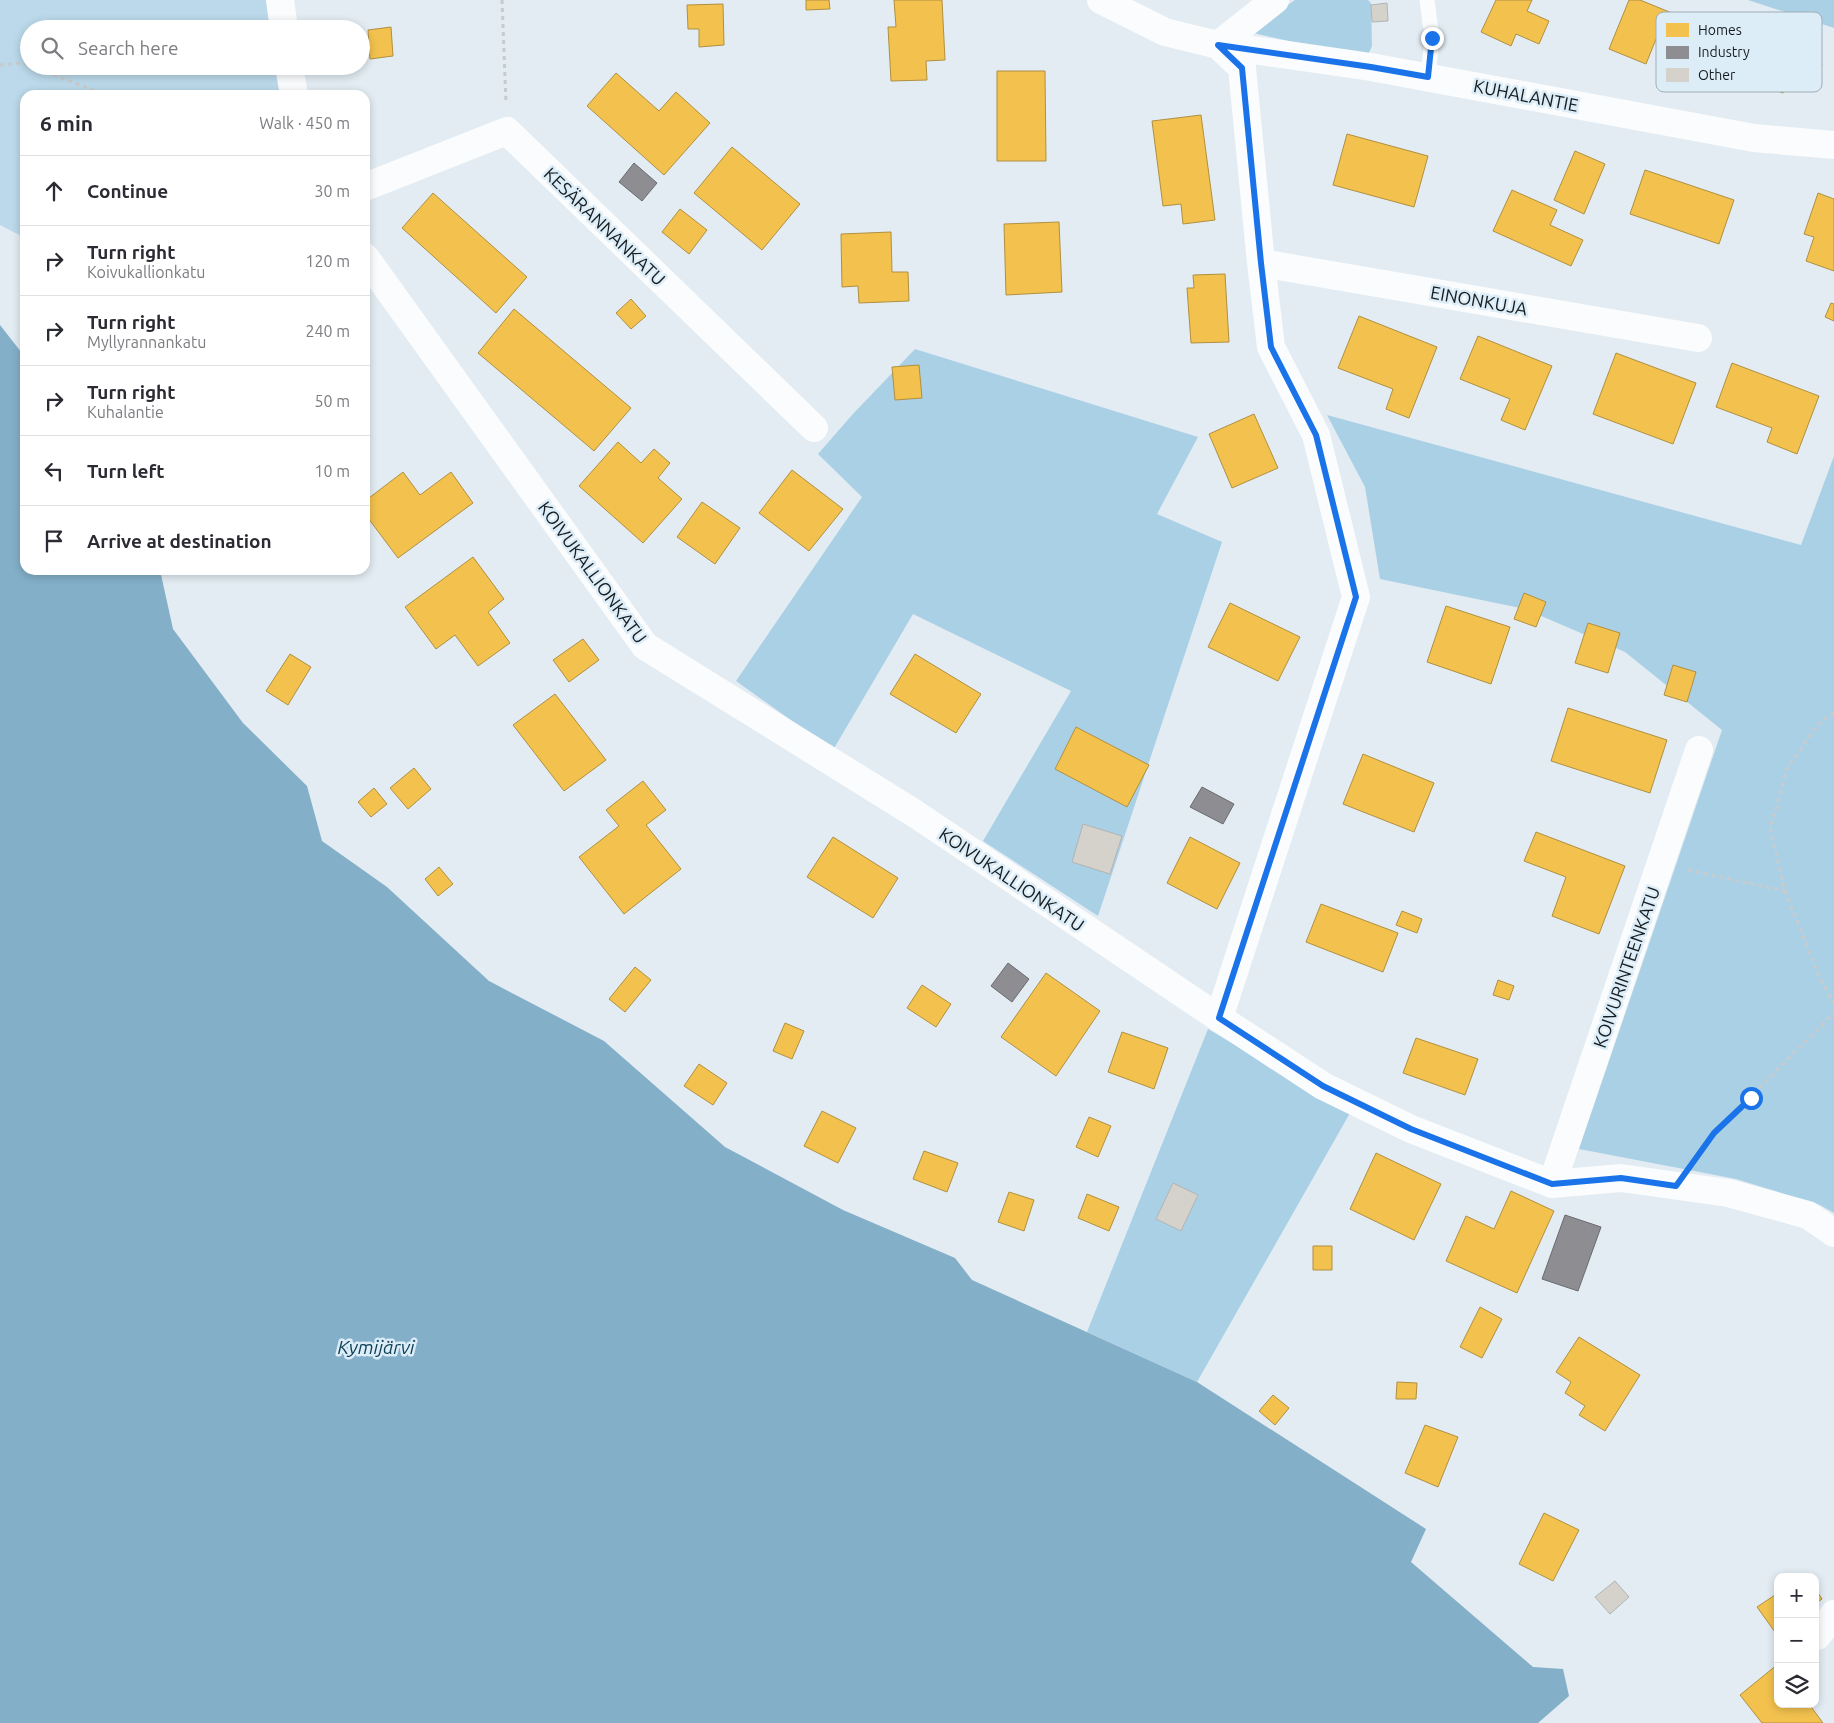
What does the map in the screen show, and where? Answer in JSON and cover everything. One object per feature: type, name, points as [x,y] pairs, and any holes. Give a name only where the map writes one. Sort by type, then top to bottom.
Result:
[{"type":"street","points":[[280,0],[283,20]]},
{"type":"street","name":"KUHALANTIE","points":[[1100,0],[1165,32],[1218,45],[1371,67],[1754,138],[1834,145]]},
{"type":"street","points":[[1219,1018],[1356,597],[1316,435],[1271,347],[1242,68],[1218,45],[1275,0]]},
{"type":"street","points":[[291,75],[293,90]]},
{"type":"street","points":[[370,185],[507,131]]},
{"type":"street","name":"KESÄRANNANKATU","points":[[507,131],[814,428]]},
{"type":"street","name":"KOIVUKALLIONKATU","points":[[370,263],[645,646],[914,813],[1323,1086],[1411,1129],[1552,1184],[1621,1178],[1728,1194],[1808,1215],[1834,1233]]},
{"type":"street","name":"EINONKUJA","points":[[1261,263],[1698,338]]},
{"type":"street","name":"KOIVURINTEENKATU","points":[[1552,1184],[1699,750]]},
{"type":"street","points":[[1819,1633],[1834,1614]]},
{"type":"lane","points":[[1426,0],[1432,38],[1428,77]]},
{"type":"path","points":[[502,0],[507,131]]},
{"type":"path","points":[[0,65],[20,63]]},
{"type":"path","points":[[54,75],[93,90]]},
{"type":"path","points":[[1834,714],[1818,724],[1786,769],[1770,828],[1785,891],[1819,976],[1834,1004]]},
{"type":"path","points":[[1661,864],[1785,891]]},
{"type":"path","points":[[1676,1186],[1714,1133],[1834,1013]]},
{"type":"shaded area","points":[[0,0],[268,0],[271,20],[20,20],[20,75],[277,75],[279,90],[20,90],[20,235],[0,225]]},
{"type":"shaded area","points":[[1295,0],[1368,0],[1371,3],[1372,46],[1366,59],[1249,32]]},
{"type":"shaded area","points":[[1748,0],[1834,0],[1834,28],[1822,24],[1822,12],[1785,12]]},
{"type":"shaded area","points":[[915,349],[1198,437],[1157,514],[1222,542],[1098,916],[983,841],[1071,691],[913,614],[833,750],[736,681],[862,497],[818,454]]},
{"type":"shaded area","points":[[1327,415],[1801,545],[1834,456],[1834,1213],[1820,1205],[1736,1179],[1579,1149],[1722,730],[1625,652],[1525,609],[1380,579],[1365,487]]},
{"type":"shaded area","points":[[1208,1029],[1350,1113],[1197,1382],[1087,1332]]},
{"type":"water","name":"Kymijärvi","points":[[0,325],[20,351],[20,575],[161,575],[173,629],[243,723],[307,786],[322,841],[387,887],[489,981],[604,1041],[725,1147],[843,1210],[955,1258],[972,1280],[1197,1382],[1426,1529],[1411,1562],[1533,1667],[1563,1669],[1569,1696],[1538,1723],[0,1723]]},
{"type":"building: Homes","points":[[806,0],[829,0],[830,9],[806,10]]},
{"type":"building: Homes","points":[[894,0],[942,0],[945,60],[926,61],[927,80],[891,81],[888,27],[896,27]]},
{"type":"building: Homes","points":[[1496,0],[1532,0],[1527,11],[1549,21],[1539,44],[1516,34],[1511,46],[1481,32]]},
{"type":"building: Homes","points":[[1629,0],[1640,0],[1669,12],[1656,12],[1656,39],[1646,64],[1609,49]]},
{"type":"building: Homes","points":[[723,4],[724,45],[699,47],[699,29],[688,29],[687,5]]},
{"type":"building: Homes","points":[[391,27],[393,56],[370,59],[370,30]]},
{"type":"building: Homes","points":[[997,71],[1045,71],[1046,161],[997,161]]},
{"type":"building: Homes","points":[[616,73],[659,111],[676,92],[710,123],[664,175],[587,106]]},
{"type":"building: Homes","points":[[1201,115],[1215,220],[1183,224],[1181,204],[1163,206],[1152,121]]},
{"type":"building: Homes","points":[[1347,134],[1428,156],[1414,207],[1333,185]]},
{"type":"building: Homes","points":[[732,147],[800,204],[762,250],[694,193]]},
{"type":"building: Homes","points":[[1575,151],[1605,164],[1584,214],[1554,200]]},
{"type":"building: Homes","points":[[1645,170],[1734,200],[1719,244],[1630,214]]},
{"type":"building: Homes","points":[[1512,190],[1557,210],[1550,225],[1583,240],[1571,266],[1493,231]]},
{"type":"building: Homes","points":[[433,193],[527,277],[496,313],[402,228]]},
{"type":"building: Homes","points":[[1818,193],[1834,199],[1834,271],[1806,261],[1814,237],[1804,234]]},
{"type":"building: Homes","points":[[680,209],[707,230],[689,254],[662,232]]},
{"type":"building: Homes","points":[[1059,222],[1062,292],[1006,295],[1004,224]]},
{"type":"building: Homes","points":[[891,232],[892,272],[908,272],[909,301],[859,303],[858,286],[842,287],[841,234]]},
{"type":"building: Homes","points":[[1225,274],[1229,342],[1191,343],[1187,288],[1194,288],[1193,275]]},
{"type":"building: Homes","points":[[631,299],[646,316],[631,329],[616,313]]},
{"type":"building: Homes","points":[[1831,303],[1834,304],[1834,321],[1825,317]]},
{"type":"building: Homes","points":[[514,309],[631,408],[594,451],[478,353]]},
{"type":"building: Homes","points":[[1359,316],[1437,347],[1409,418],[1386,409],[1393,389],[1338,368]]},
{"type":"building: Homes","points":[[1478,336],[1552,366],[1525,430],[1501,420],[1510,399],[1460,379]]},
{"type":"building: Homes","points":[[1616,353],[1696,383],[1673,444],[1593,414]]},
{"type":"building: Homes","points":[[1732,363],[1819,396],[1797,454],[1767,442],[1772,428],[1716,407]]},
{"type":"building: Homes","points":[[919,365],[922,398],[895,400],[892,367]]},
{"type":"building: Homes","points":[[1254,414],[1278,468],[1232,488],[1209,434]]},
{"type":"building: Homes","points":[[618,442],[641,463],[654,449],[670,463],[658,478],[682,499],[643,543],[579,486]]},
{"type":"building: Homes","points":[[792,470],[843,509],[809,551],[759,513]]},
{"type":"building: Homes","points":[[403,472],[420,495],[451,472],[473,503],[398,558],[370,521],[370,497]]},
{"type":"building: Homes","points":[[702,502],[740,528],[715,564],[677,537]]},
{"type":"building: Homes","points":[[473,557],[504,599],[488,612],[510,643],[478,666],[455,635],[436,649],[405,607]]},
{"type":"building: Homes","points":[[1524,593],[1546,602],[1536,627],[1514,619]]},
{"type":"building: Homes","points":[[1230,603],[1300,637],[1278,681],[1208,647]]},
{"type":"building: Homes","points":[[1446,606],[1510,627],[1491,684],[1427,662]]},
{"type":"building: Homes","points":[[1588,623],[1620,633],[1608,673],[1575,663]]},
{"type":"building: Homes","points":[[583,639],[599,660],[569,682],[553,660]]},
{"type":"building: Homes","points":[[290,654],[311,667],[288,705],[266,691]]},
{"type":"building: Homes","points":[[915,654],[981,694],[956,733],[890,694]]},
{"type":"building: Homes","points":[[1673,665],[1696,672],[1687,702],[1664,695]]},
{"type":"building: Homes","points":[[555,694],[606,760],[564,791],[513,725]]},
{"type":"building: Homes","points":[[1568,708],[1667,740],[1650,793],[1551,761]]},
{"type":"building: Homes","points":[[1076,727],[1149,765],[1127,807],[1055,769]]},
{"type":"building: Homes","points":[[1363,754],[1434,783],[1414,832],[1343,804]]},
{"type":"building: Homes","points":[[414,768],[431,789],[408,809],[390,788]]},
{"type":"building: Homes","points":[[643,781],[666,810],[646,825],[681,869],[624,914],[579,857],[619,826],[606,810]]},
{"type":"building: Homes","points":[[374,788],[387,804],[371,817],[358,802]]},
{"type":"building: Homes","points":[[1536,832],[1625,866],[1599,934],[1552,916],[1566,877],[1524,861]]},
{"type":"building: Homes","points":[[833,837],[898,878],[873,918],[807,877]]},
{"type":"building: Homes","points":[[1190,837],[1240,863],[1217,909],[1167,883]]},
{"type":"building: Homes","points":[[439,867],[453,884],[438,896],[425,879]]},
{"type":"building: Homes","points":[[1321,904],[1398,933],[1383,972],[1306,942]]},
{"type":"building: Homes","points":[[1402,911],[1422,919],[1417,933],[1396,925]]},
{"type":"building: Homes","points":[[635,967],[651,980],[625,1012],[609,999]]},
{"type":"building: Homes","points":[[1046,973],[1100,1011],[1056,1076],[1001,1037]]},
{"type":"building: Homes","points":[[1498,980],[1514,986],[1509,1000],[1493,995]]},
{"type":"building: Homes","points":[[922,985],[951,1004],[936,1027],[907,1008]]},
{"type":"building: Homes","points":[[785,1023],[804,1031],[792,1059],[773,1051]]},
{"type":"building: Homes","points":[[1122,1032],[1168,1048],[1154,1089],[1108,1072]]},
{"type":"building: Homes","points":[[1416,1038],[1478,1059],[1465,1095],[1403,1073]]},
{"type":"building: Homes","points":[[699,1064],[727,1083],[713,1105],[684,1086]]},
{"type":"building: Homes","points":[[822,1111],[856,1128],[838,1163],[804,1146]]},
{"type":"building: Homes","points":[[1089,1117],[1111,1126],[1098,1157],[1076,1147]]},
{"type":"building: Homes","points":[[924,1151],[958,1163],[947,1192],[913,1179]]},
{"type":"building: Homes","points":[[1376,1153],[1441,1184],[1414,1240],[1350,1209]]},
{"type":"building: Homes","points":[[1511,1191],[1554,1211],[1517,1293],[1446,1261],[1466,1216],[1494,1229]]},
{"type":"building: Homes","points":[[1009,1192],[1034,1200],[1024,1231],[998,1222]]},
{"type":"building: Homes","points":[[1087,1194],[1119,1207],[1109,1231],[1078,1218]]},
{"type":"building: Homes","points":[[1313,1246],[1332,1246],[1332,1270],[1313,1270]]},
{"type":"building: Homes","points":[[1480,1307],[1502,1319],[1482,1358],[1460,1347]]},
{"type":"building: Homes","points":[[1579,1337],[1640,1375],[1605,1431],[1579,1415],[1585,1406],[1565,1393],[1571,1382],[1556,1372]]},
{"type":"building: Homes","points":[[1397,1382],[1417,1383],[1416,1399],[1396,1399]]},
{"type":"building: Homes","points":[[1273,1395],[1289,1408],[1275,1425],[1259,1411]]},
{"type":"building: Homes","points":[[1425,1425],[1458,1437],[1438,1487],[1405,1473]]},
{"type":"building: Homes","points":[[1544,1513],[1579,1530],[1553,1581],[1519,1564]]},
{"type":"building: Homes","points":[[1774,1596],[1774,1631],[1757,1607]]},
{"type":"building: Homes","points":[[1774,1667],[1774,1708],[1812,1708],[1823,1723],[1762,1723],[1740,1695]]},
{"type":"building: Industry","points":[[634,163],[657,183],[642,201],[619,182]]},
{"type":"building: Industry","points":[[1202,787],[1234,804],[1223,824],[1190,807]]},
{"type":"building: Industry","points":[[1008,963],[1029,979],[1012,1002],[991,986]]},
{"type":"building: Industry","points":[[1565,1215],[1601,1227],[1578,1291],[1542,1279]]},
{"type":"building: Other","points":[[1387,3],[1388,21],[1372,22],[1371,5]]},
{"type":"building: Other","points":[[1083,824],[1122,836],[1110,874],[1072,862]]},
{"type":"building: Other","points":[[1173,1183],[1198,1195],[1181,1231],[1156,1219]]},
{"type":"building: Other","points":[[1615,1581],[1629,1597],[1610,1614],[1595,1597]]},
{"type":"route","points":[[1432,38],[1428,77],[1218,45],[1242,68],[1271,347],[1316,435],[1356,597],[1219,1018],[1323,1086],[1411,1129],[1552,1184],[1621,1178],[1676,1186],[1714,1133],[1751,1098]]}]
